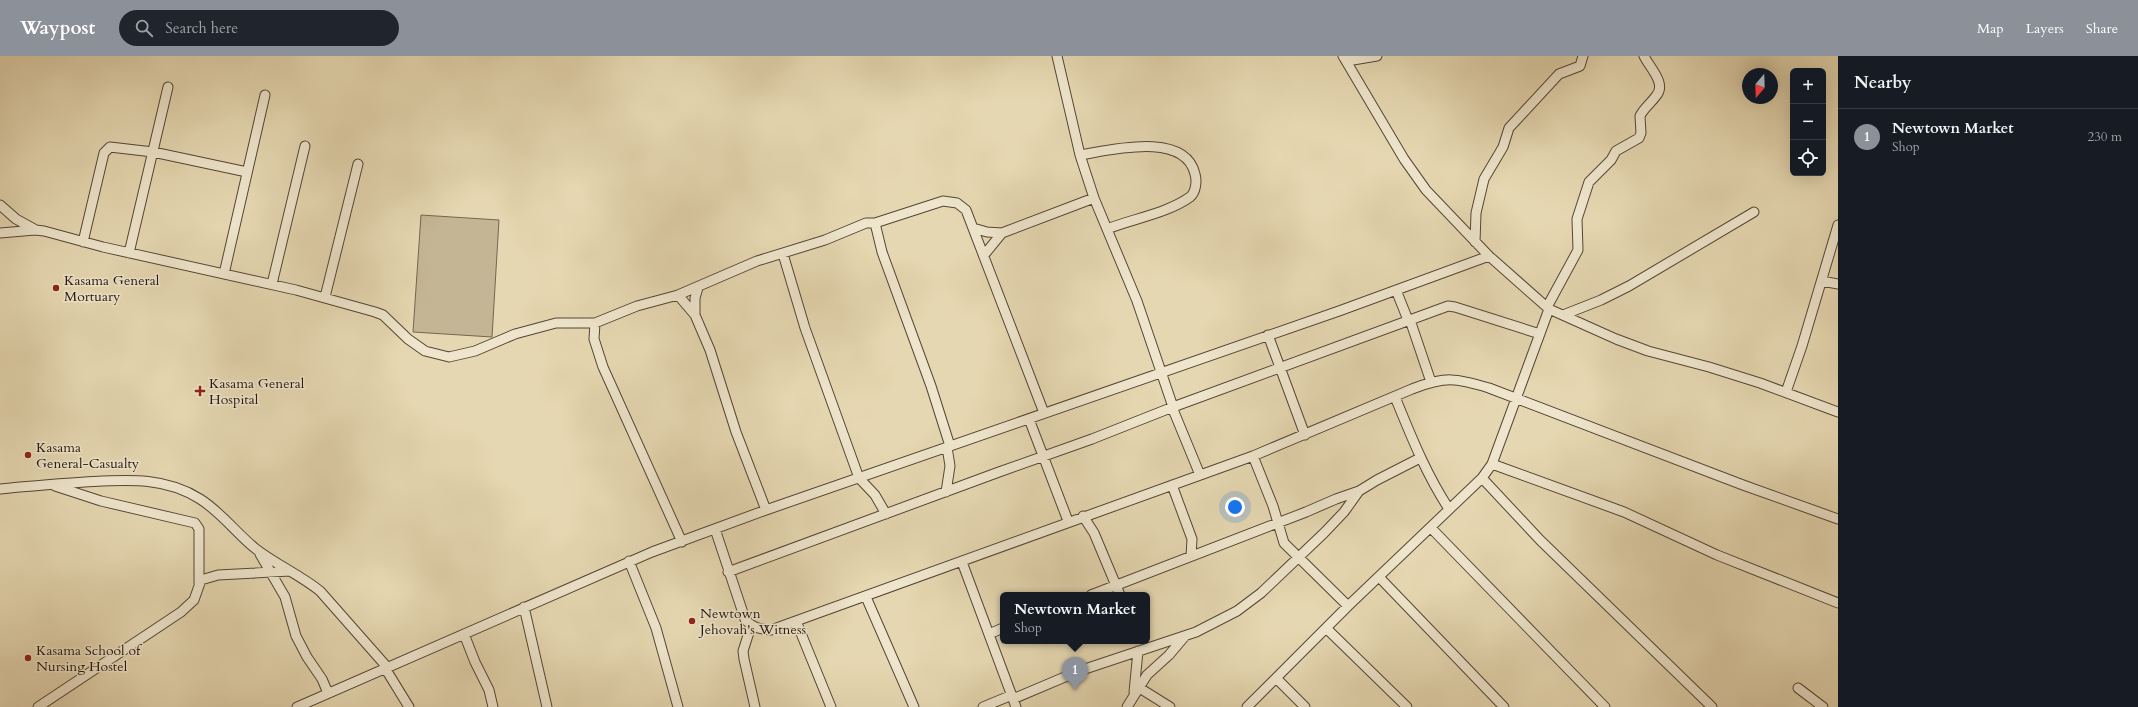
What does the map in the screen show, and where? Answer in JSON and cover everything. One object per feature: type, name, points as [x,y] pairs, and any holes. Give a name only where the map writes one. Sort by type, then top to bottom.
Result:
[{"type":"street","points":[[1057,56],[1080,156],[1094,198],[1137,302],[1173,407],[1200,475]]},
{"type":"street","points":[[1377,56],[1345,58],[1409,165],[1430,195],[1475,242],[1548,308],[1616,339],[1648,351],[1710,367],[1786,392],[1838,412]]},
{"type":"street","points":[[1475,242],[1476,213],[1484,179],[1503,147],[1509,128],[1559,74],[1580,66],[1583,56]]},
{"type":"street","points":[[1247,707],[1348,606],[1482,478],[1492,464],[1517,399],[1548,308],[1578,250],[1577,219],[1589,182],[1611,160],[1616,152],[1639,138],[1641,133],[1640,116],[1660,91],[1661,84],[1659,79],[1644,56]]},
{"type":"street","points":[[129,253],[168,87]]},
{"type":"street","points":[[224,274],[265,95]]},
{"type":"street","points":[[83,242],[104,152],[107,148],[114,146],[153,152],[247,172]]},
{"type":"street","points":[[272,284],[306,146]]},
{"type":"street","points":[[1080,156],[1108,150],[1147,147],[1174,150],[1186,156],[1192,164],[1196,176],[1196,186],[1191,196],[1164,210],[1107,229]]},
{"type":"street","points":[[325,297],[358,164]]},
{"type":"street","points":[[973,228],[988,232],[1002,233],[1094,198]]},
{"type":"street","points":[[0,205],[16,219],[37,230],[129,253],[272,284],[325,297],[379,313],[416,346],[436,356],[449,357],[475,350],[515,334],[538,327],[561,322],[574,322],[580,324],[595,323],[637,306],[698,288],[730,272],[866,224],[875,223],[947,200],[957,202],[966,210],[1044,413]]},
{"type":"street","points":[[1563,315],[1601,300],[1629,286],[1754,212]]},
{"type":"street","points":[[875,223],[882,252],[931,386],[949,446],[950,466],[946,492]]},
{"type":"street","points":[[1786,392],[1822,281],[1838,225]]},
{"type":"street","points":[[0,233],[37,230]]},
{"type":"street","points":[[984,255],[1002,233]]},
{"type":"street","points":[[783,254],[805,328],[859,478],[875,495],[886,514]]},
{"type":"street","points":[[297,707],[629,561],[766,510],[1029,419],[1489,256]]},
{"type":"street","points":[[1822,281],[1838,284]]},
{"type":"street","points":[[695,315],[694,298],[698,288]]},
{"type":"street","points":[[1396,290],[1409,320],[1431,382]]},
{"type":"street","points":[[678,295],[695,315],[710,350],[736,432],[766,510]]},
{"type":"street","points":[[728,572],[1130,425],[1173,407],[1448,306],[1540,334]]},
{"type":"street","points":[[595,323],[594,338],[603,367],[682,542]]},
{"type":"street","points":[[580,324],[594,338]]},
{"type":"street","points":[[1268,335],[1305,435]]},
{"type":"street","points":[[715,529],[728,572],[745,619],[751,626],[771,630],[962,562],[1068,521],[1253,456],[1431,382],[1447,379],[1461,380],[1489,388],[1744,486],[1838,519]]},
{"type":"street","points":[[1395,397],[1420,458],[1433,485],[1449,510]]},
{"type":"street","points":[[1029,419],[1068,521]]},
{"type":"street","points":[[1253,456],[1278,522],[1284,543],[1348,606]]},
{"type":"street","points":[[1099,592],[1359,491],[1420,458]]},
{"type":"street","points":[[1492,464],[1624,512],[1717,555],[1838,603]]},
{"type":"street","points":[[1482,478],[1540,540],[1712,707]]},
{"type":"street","points":[[0,488],[134,480],[173,486],[192,494],[209,505],[257,550],[320,591],[386,667],[408,707]]},
{"type":"street","points":[[38,707],[181,612],[194,600],[200,583],[199,529],[195,523],[101,501],[49,484]]},
{"type":"street","points":[[1172,485],[1192,539],[1191,556]]},
{"type":"street","points":[[983,707],[1014,700],[1139,647],[1185,636],[1221,620],[1249,603],[1334,522],[1359,491]]},
{"type":"street","points":[[1083,516],[1094,533],[1119,592]]},
{"type":"street","points":[[1431,528],[1605,707]]},
{"type":"street","points":[[257,550],[273,573],[285,597],[296,636],[307,657],[322,679],[328,693]]},
{"type":"street","points":[[629,561],[656,628],[678,707]]},
{"type":"street","points":[[962,562],[1014,700]]},
{"type":"street","points":[[200,583],[206,578],[218,575],[290,571]]},
{"type":"street","points":[[1379,577],[1504,707]]},
{"type":"street","points":[[866,597],[914,707]]},
{"type":"street","points":[[524,607],[547,707]]},
{"type":"street","points":[[796,621],[831,707]]},
{"type":"street","points":[[751,626],[744,651],[744,659],[755,707]]},
{"type":"street","points":[[1326,628],[1407,707]]},
{"type":"street","points":[[989,634],[1000,629]]},
{"type":"street","points":[[464,634],[475,662],[489,690],[493,707]]},
{"type":"street","points":[[1127,707],[1146,675],[1169,655],[1185,636]]},
{"type":"street","points":[[1136,690],[1139,647]]},
{"type":"street","points":[[1277,678],[1305,707]]},
{"type":"street","points":[[1798,688],[1823,707]]},
{"type":"street","points":[[1136,690],[1170,707]]},
{"type":"shaded area","points":[[421,215],[499,220],[492,337],[413,332]]},
{"type":"place","name":"Kasama General Mortuary","points":[[56,288]]},
{"type":"place","name":"Kasama General Hospital","points":[[200,391]]},
{"type":"place","name":"Kasama General-Casualty","points":[[28,455]]},
{"type":"place","name":"Newtown Jehovah's Witness","points":[[692,621]]},
{"type":"place","name":"Kasama School of Nursing Hostel","points":[[28,658]]},
{"type":"place","name":"Newtown Market","points":[[1075,690]]}]
